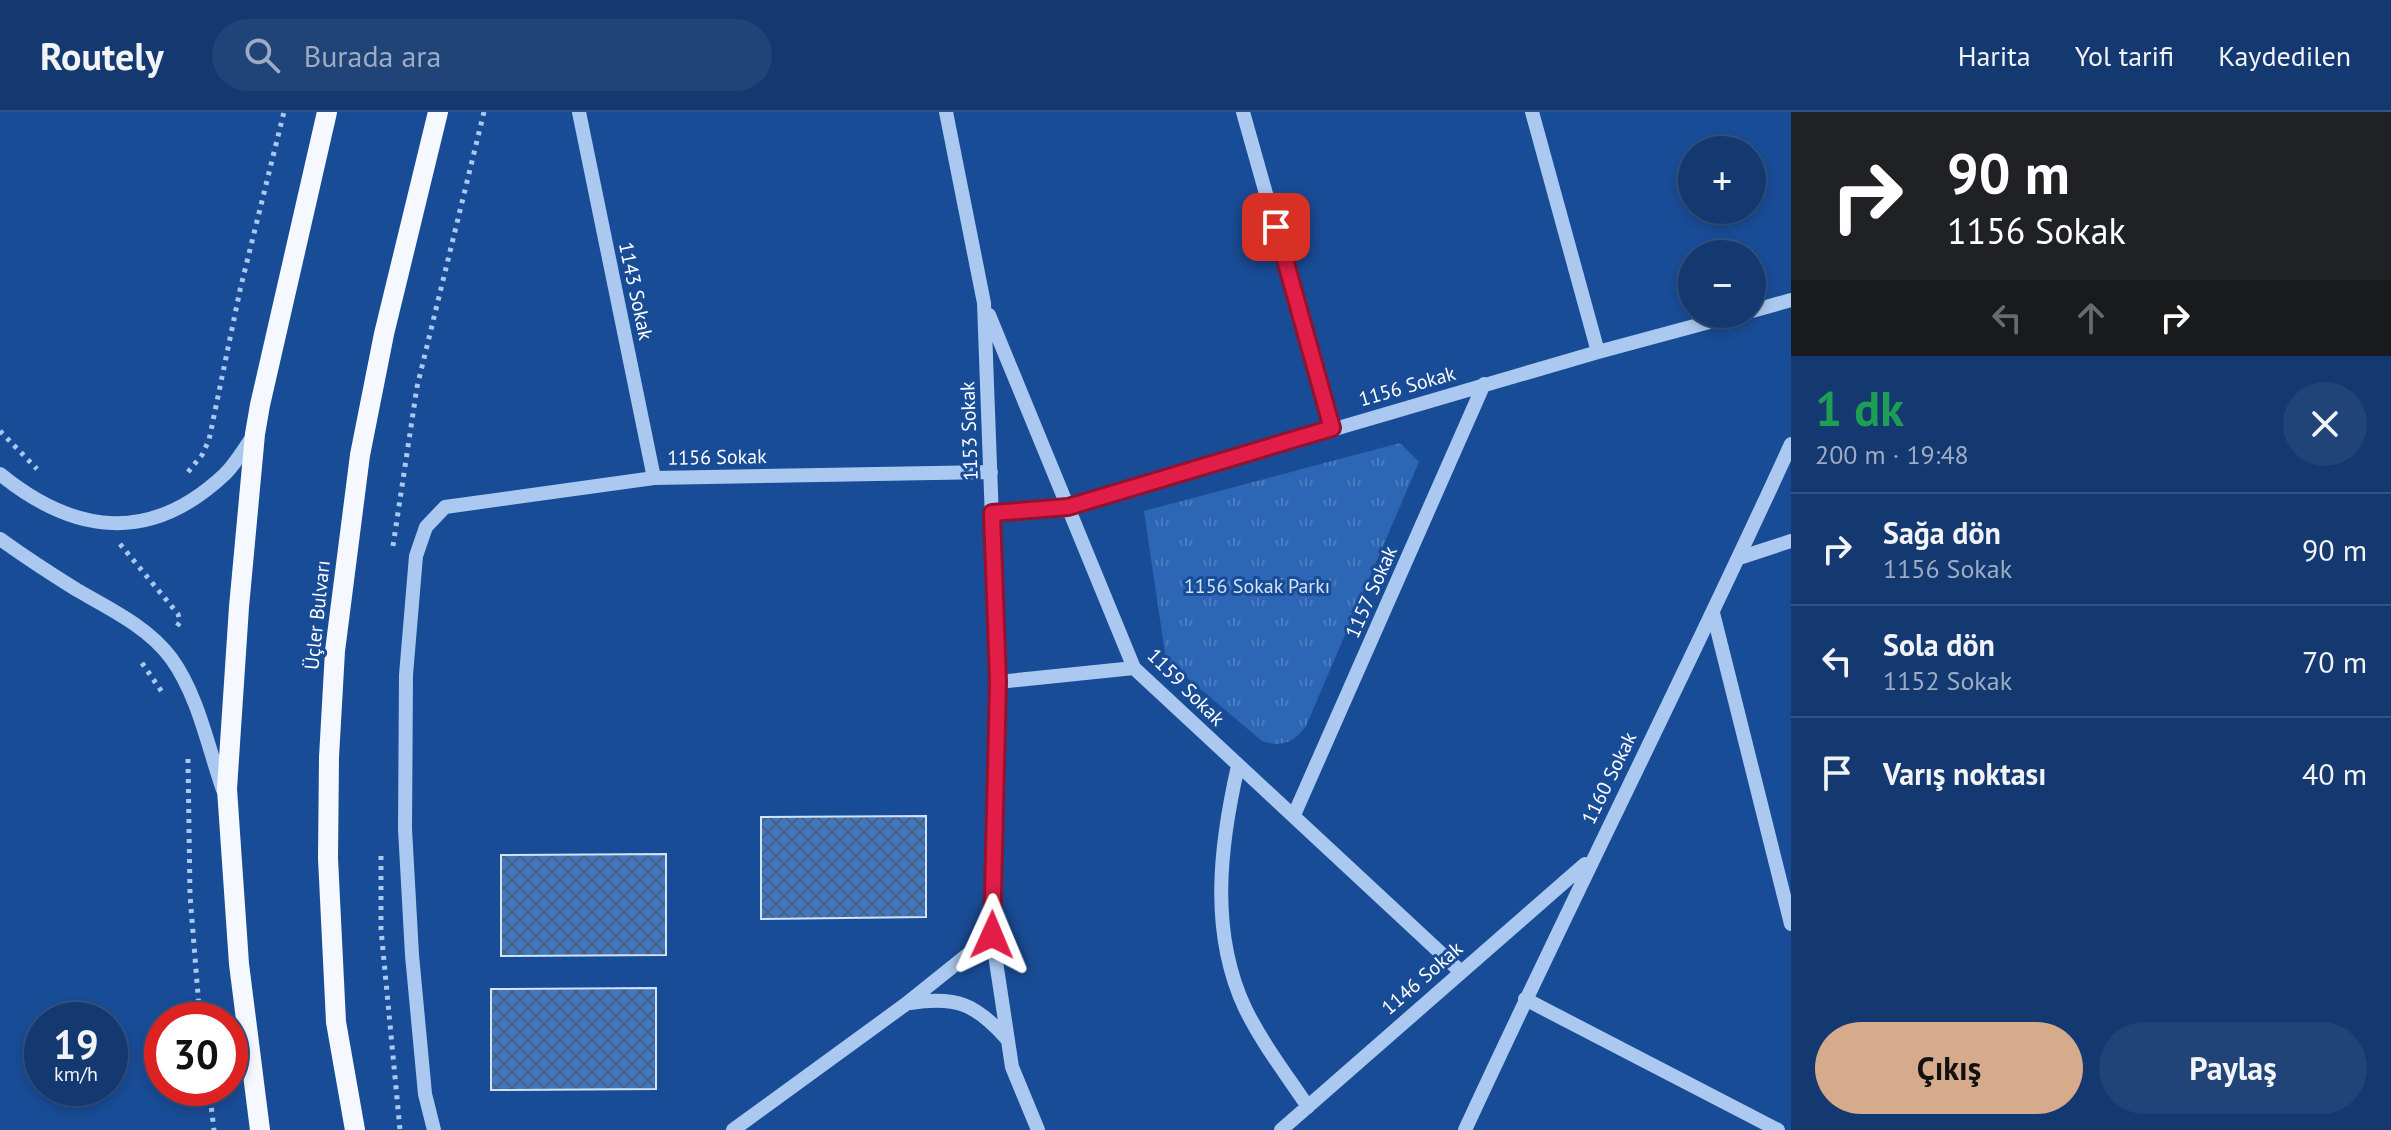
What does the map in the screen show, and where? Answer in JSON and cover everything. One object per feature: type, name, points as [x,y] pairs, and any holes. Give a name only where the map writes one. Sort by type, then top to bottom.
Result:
[{"type":"main road","points":[[260,1130],[239,964],[228,805],[239,607],[255,434],[327,112]]},
{"type":"main road","name":"Üçler Bulvarı","points":[[355,1130],[336,1022],[328,858],[329,757],[335,651],[360,455],[384,334],[438,112]]},
{"type":"street","name":"1143 Sokak","points":[[579,112],[654,478]]},
{"type":"street","name":"1153 Sokak","points":[[946,112],[984,303],[998,682],[992,935],[1012,1067],[1038,1130]]},
{"type":"street","points":[[1243,112],[1332,428]]},
{"type":"street","points":[[1532,112],[1598,352]]},
{"type":"street","points":[[1766,307],[1791,300]]},
{"type":"street","name":"1159 Sokak","points":[[984,303],[1134,668],[1460,971]]},
{"type":"street","name":"1156 Sokak","points":[[992,513],[1068,507],[1484,384],[1687,328]]},
{"type":"street","name":"1157 Sokak","points":[[1294,815],[1484,384]]},
{"type":"street","points":[[0,474],[62,513],[93,523],[147,520],[166,513],[208,488],[227,471],[255,434]]},
{"type":"street","name":"1160 Sokak","points":[[1465,1130],[1791,444]]},
{"type":"street","name":"1156 Sokak","points":[[434,1130],[425,1094],[412,955],[405,829],[406,675],[416,556],[426,527],[445,507],[654,478],[991,472]]},
{"type":"street","points":[[0,539],[119,614],[149,635],[171,658],[195,707],[228,805]]},
{"type":"street","points":[[1739,558],[1791,541]]},
{"type":"street","points":[[1713,613],[1785,875],[1791,924]]},
{"type":"street","points":[[998,682],[1134,668]]},
{"type":"street","points":[[1238,766],[1226,820],[1220,874],[1224,928],[1233,974],[1258,1032],[1308,1107]]},
{"type":"street","name":"1146 Sokak","points":[[1281,1130],[1592,858]]},
{"type":"street","points":[[733,1130],[906,1004],[992,935]]},
{"type":"street","points":[[906,1004],[937,999],[959,1002],[976,1011],[1007,1039]]},
{"type":"street","points":[[1525,999],[1778,1130]]},
{"type":"path","points":[[185,475],[202,455],[209,440],[240,290],[284,112]]},
{"type":"path","points":[[0,431],[44,477]]},
{"type":"path","points":[[140,659],[164,696]]},
{"type":"path","points":[[188,757],[190,895],[199,1002]]},
{"type":"path","points":[[211,1106],[214,1130]]},
{"type":"green space","name":"1156 Sokak Parkı","points":[[1400,443],[1419,462],[1306,726],[1287,742],[1276,744],[1262,741],[1166,660],[1144,511]]},
{"type":"building","points":[[926,816],[926,917],[761,919],[761,817]]},
{"type":"building","points":[[666,854],[666,955],[501,956],[501,855]]},
{"type":"building","points":[[656,988],[656,1089],[491,1090],[491,989]]},
{"type":"route","points":[[992,935],[998,682],[992,513],[1068,507],[1332,428],[1276,227]]}]
